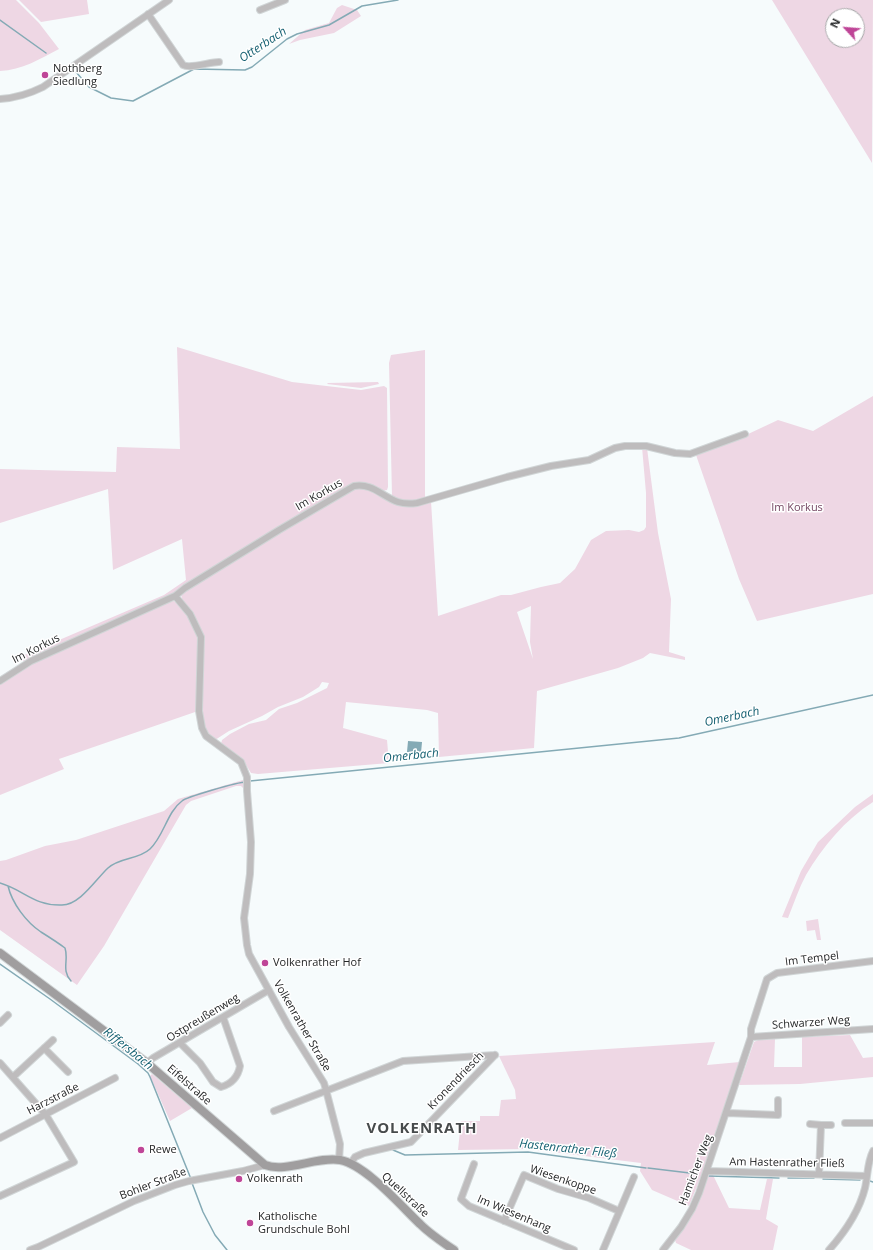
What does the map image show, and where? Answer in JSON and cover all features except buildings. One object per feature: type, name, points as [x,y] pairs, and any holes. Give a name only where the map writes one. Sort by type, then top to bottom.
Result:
[{"type":"main road","name":"Eifelstraße","points":[[0,953],[147,1063],[265,1165]]},
{"type":"main road","name":"Quellstraße","points":[[339,1160],[351,1163],[358,1168],[387,1192],[426,1230],[454,1250]]},
{"type":"main road","name":"Bohler Straße","points":[[265,1165],[277,1167],[313,1161],[339,1160]]},
{"type":"street","points":[[0,99],[12,99],[24,96],[43,87],[169,0]]},
{"type":"street","points":[[260,10],[284,0]]},
{"type":"street","points":[[148,14],[183,65],[186,67],[219,62]]},
{"type":"street","name":"Im Korkus","points":[[0,681],[30,661],[175,596],[185,588],[279,530],[354,486],[368,486],[400,502],[417,503],[506,477],[551,466],[588,460],[615,448],[625,446],[646,446],[675,453],[690,454],[745,434]]},
{"type":"street","name":"Volkenrather Straße","points":[[175,596],[190,614],[201,637],[199,704],[202,728],[206,736],[241,762],[247,782],[251,842],[250,874],[244,918],[249,954],[326,1090],[340,1144],[339,1160]]},
{"type":"street","name":"Im Tempel","points":[[750,1037],[751,1029],[767,979],[777,973],[873,961]]},
{"type":"street","name":"Ostpreußenweg","points":[[147,1063],[153,1058],[269,990]]},
{"type":"street","points":[[0,1023],[8,1015]]},
{"type":"street","points":[[180,1043],[200,1064],[213,1082],[221,1087],[227,1085],[239,1072],[240,1066],[223,1017]]},
{"type":"street","name":"Schwarzer Weg","points":[[750,1037],[873,1029]]},
{"type":"street","name":"Hamicher Weg","points":[[663,1250],[681,1227],[692,1209],[708,1171],[750,1037]]},
{"type":"street","points":[[13,1077],[53,1040]]},
{"type":"street","points":[[44,1048],[68,1072]]},
{"type":"street","name":"Kronendriesch","points":[[326,1090],[403,1061],[495,1055],[411,1142],[364,1153],[355,1157],[351,1163]]},
{"type":"street","points":[[0,1063],[46,1115],[74,1162],[0,1196]]},
{"type":"street","name":"Harzstraße","points":[[0,1138],[115,1078]]},
{"type":"street","name":"Volkenrather Straße","points":[[274,1111],[326,1090]]},
{"type":"street","points":[[727,1113],[777,1118],[778,1100]]},
{"type":"street","points":[[845,1123],[873,1123]]},
{"type":"street","points":[[810,1124],[831,1125]]},
{"type":"street","points":[[819,1174],[821,1125]]},
{"type":"street","points":[[829,1250],[847,1228],[860,1203],[865,1185],[867,1167],[873,1151]]},
{"type":"street","name":"Im Wiesenhang","points":[[474,1164],[461,1200],[469,1206],[574,1250]]},
{"type":"street","name":"Bohler Straße","points":[[30,1250],[38,1248],[134,1202],[174,1185],[243,1172],[265,1165]]},
{"type":"street","name":"Am Hastenrather Fließ","points":[[708,1171],[866,1176]]},
{"type":"street","name":"Wiesenkoppe","points":[[504,1221],[524,1175],[558,1189],[589,1198],[619,1211]]},
{"type":"street","points":[[603,1250],[634,1176]]},
{"type":"green space","points":[[0,0],[16,0],[39,23],[59,49],[16,69],[0,71]]},
{"type":"green space","points":[[19,0],[87,0],[89,14],[41,22]]},
{"type":"green space","points":[[772,0],[873,0],[872,163]]},
{"type":"green space","points":[[342,5],[357,10],[361,16],[334,33],[300,40],[289,44],[305,30],[329,23],[337,8]]},
{"type":"green space","points":[[177,347],[292,382],[361,390],[384,386],[387,388],[387,490],[383,491],[365,483],[353,484],[173,594],[24,661],[15,659],[164,595],[186,580],[182,539],[113,570],[108,489],[0,523],[0,469],[116,472],[117,447],[180,449]]},
{"type":"green space","points":[[425,350],[425,500],[412,501],[392,496],[389,363],[391,355]]},
{"type":"green space","points":[[378,382],[379,384],[361,388],[327,384],[328,383]]},
{"type":"green space","name":"Im Korkus","points":[[873,396],[873,594],[757,621],[739,579],[696,455],[746,435],[778,420],[813,431]]},
{"type":"green space","points":[[642,447],[647,448],[658,533],[671,599],[669,652],[685,657],[685,660],[650,653],[643,658],[618,668],[537,691],[534,748],[439,757],[438,713],[427,710],[346,702],[343,728],[387,740],[389,763],[258,774],[251,773],[243,760],[221,744],[222,740],[230,734],[249,724],[266,720],[279,709],[297,703],[327,688],[329,683],[322,682],[319,687],[303,697],[278,707],[229,731],[215,740],[208,735],[204,727],[202,711],[203,636],[182,600],[181,594],[280,531],[355,488],[368,488],[399,504],[431,501],[438,616],[501,595],[511,595],[560,583],[575,569],[591,540],[606,531],[629,530],[639,532],[644,530],[646,527],[646,493]],"holes":[[[531,606],[530,642],[533,659],[517,612]]]},
{"type":"green space","points":[[174,601],[190,615],[198,635],[198,711],[59,759],[64,769],[0,795],[0,683],[26,666],[167,602]]},
{"type":"green space","points":[[243,780],[245,781],[245,790],[241,786],[236,786],[191,801],[186,805],[104,946],[77,985],[0,930],[0,861],[45,846],[76,840],[164,811],[178,799]]},
{"type":"green space","points":[[873,794],[873,802],[844,825],[827,844],[803,880],[788,918],[782,917],[801,871],[818,842],[855,807]]},
{"type":"green space","points":[[818,919],[821,940],[817,940],[815,930],[807,931],[806,921]]},
{"type":"green space","points":[[850,1035],[863,1058],[873,1057],[873,1077],[800,1084],[739,1085],[754,1042],[758,1040],[775,1039],[774,1067],[802,1067],[802,1037]]},
{"type":"green space","points":[[715,1042],[707,1065],[740,1062],[704,1169],[689,1206],[652,1190],[640,1171],[641,1163],[528,1149],[458,1150],[461,1121],[480,1121],[480,1116],[499,1116],[501,1100],[516,1099],[515,1090],[499,1056]]},
{"type":"green space","points":[[152,1074],[192,1108],[170,1121],[150,1076]]},
{"type":"green space","points":[[712,1174],[729,1208],[760,1210],[767,1179],[773,1179],[766,1219],[778,1226],[773,1250],[691,1250],[676,1243],[675,1240],[694,1210],[708,1177]]},
{"type":"water","points":[[408,741],[422,742],[421,753],[407,752]]},
{"type":"waterway","name":"Otterbach","points":[[76,72],[89,87],[111,98],[133,101],[194,69],[245,70],[252,67],[287,39],[297,34],[329,25],[362,6],[398,0]]},
{"type":"waterway","name":"Otterbach","points":[[0,20],[46,53]]},
{"type":"waterway","name":"Omerbach","points":[[250,781],[679,738],[873,695]]},
{"type":"waterway","name":"Omerbach","points":[[0,883],[44,903],[52,905],[69,904],[87,891],[113,864],[145,853],[150,849],[159,838],[173,811],[182,801],[212,790],[246,782]]},
{"type":"waterway","points":[[8,886],[16,905],[25,918],[35,928],[65,948],[66,973],[71,981]]},
{"type":"waterway","name":"Riffersbach","points":[[0,964],[50,999],[148,1073],[191,1179]]},
{"type":"waterway","name":"Hastenrather Fließ","points":[[393,1150],[405,1155],[528,1152],[646,1168]]},
{"type":"waterway","name":"Hastenrather Fließ","points":[[648,1168],[698,1174]]},
{"type":"waterway","name":"Hastenrather Fließ","points":[[709,1176],[779,1178]]},
{"type":"waterway","name":"Hastenrather Fließ","points":[[788,1178],[814,1178]]},
{"type":"waterway","name":"Hastenrather Fließ","points":[[823,1179],[860,1180]]},
{"type":"waterway","name":"Riffersbach","points":[[192,1183],[203,1212],[215,1235],[227,1250]]},
{"type":"place","name":"Nothberg Siedlung","points":[[45,75]]},
{"type":"place","name":"Volkenrather Hof","points":[[265,963]]},
{"type":"place","name":"Rewe","points":[[141,1150]]},
{"type":"place","name":"Volkenrath","points":[[239,1179]]},
{"type":"place","name":"Katholische Grundschule Bohl","points":[[250,1223]]},
{"type":"district","name":"VOLKENRATH","points":[[422,1129]]}]
